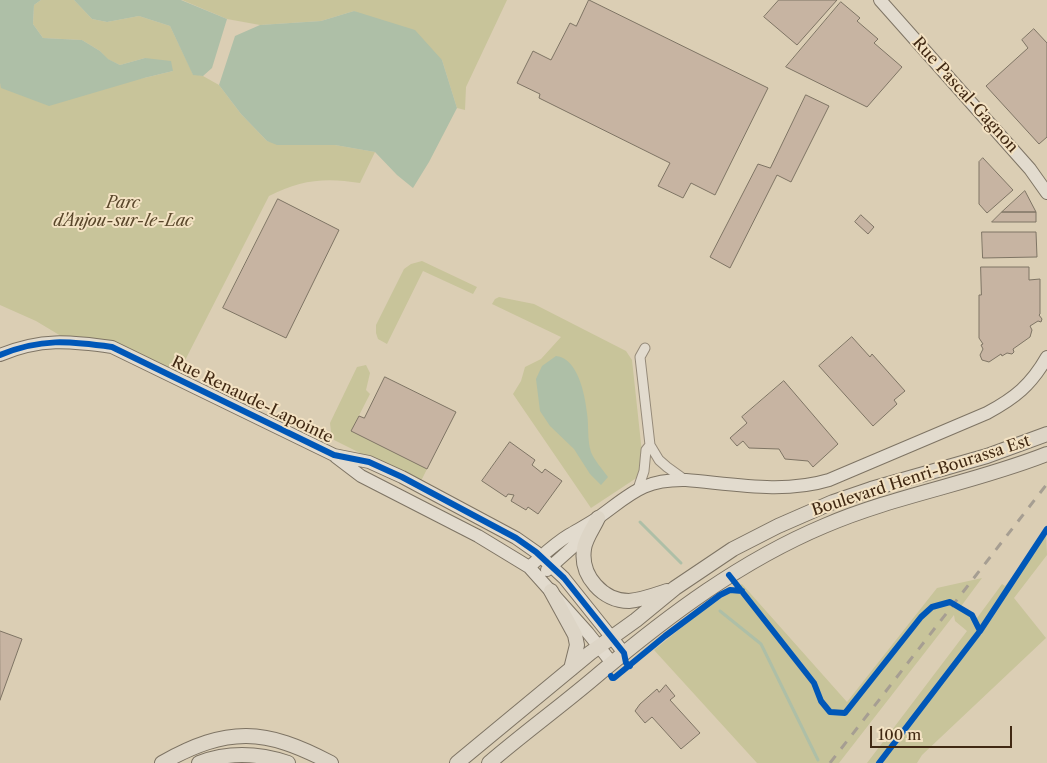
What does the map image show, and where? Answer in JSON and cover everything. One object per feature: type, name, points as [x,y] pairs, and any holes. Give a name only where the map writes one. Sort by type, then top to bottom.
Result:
[{"type":"main road","name":"Boulevard Henri-Bourassa Est","points":[[457,763],[611,637],[636,620],[675,588],[734,549],[763,533],[822,506],[880,486],[987,456],[1047,434]]},
{"type":"main road","name":"Boulevard Henri-Bourassa Est","points":[[488,763],[685,606],[729,575],[773,550],[807,533],[858,512],[992,474],[1047,454]]},
{"type":"main road","points":[[598,518],[584,548],[583,564],[589,578],[599,590],[614,598],[629,600],[645,598],[675,588]]},
{"type":"main road","points":[[551,591],[575,635],[576,649],[571,669]]},
{"type":"main road","points":[[162,763],[202,743],[228,737],[248,736],[268,738],[296,745],[331,763]]},
{"type":"main road","points":[[199,763],[222,756],[244,755],[268,757],[288,763]]},
{"type":"street","name":"Rue Pascal-Gagnon","points":[[880,0],[1030,169],[1047,193]]},
{"type":"street","name":"Rue Renaude-Lapointe","points":[[0,354],[27,345],[49,342],[71,342],[112,347],[334,455],[361,476],[478,536],[529,567],[612,663]]},
{"type":"street","points":[[644,348],[640,357],[650,445],[659,460],[686,480]]},
{"type":"street","name":"Boulevard Henri-Bourassa Est","points":[[529,567],[568,536],[598,518],[616,503],[638,489],[660,482],[686,480],[773,487],[803,486],[829,480],[987,413],[1003,404],[1017,395],[1030,382],[1047,357]]},
{"type":"street","points":[[638,489],[644,471],[646,450],[650,445]]},
{"type":"street","name":"Rue Renaude-Lapointe","points":[[334,455],[369,462],[402,477],[516,538],[542,556],[552,566],[624,653]]},
{"type":"street","name":"Boulevard Henri-Bourassa Est","points":[[539,577],[575,545],[598,518]]},
{"type":"green space","name":"Parc d'Anjou-sur-le-Lac","points":[[41,0],[74,0],[92,19],[107,22],[139,16],[170,26],[193,74],[203,76],[219,85],[241,114],[267,141],[335,145],[375,152],[360,183],[335,180],[313,181],[291,186],[269,196],[176,378],[112,347],[71,342],[36,321],[0,305],[0,83],[2,88],[144,78],[173,71],[145,58],[120,65],[107,59],[100,51],[82,40],[43,38],[33,24],[34,5]]},
{"type":"green space","points":[[182,0],[507,0],[466,87],[465,110],[457,108],[442,60],[354,11],[321,21],[260,25],[227,19]]},
{"type":"green space","points":[[422,261],[477,287],[473,294],[423,271],[387,344],[378,339],[376,325],[404,269],[411,264]]},
{"type":"green space","points":[[499,297],[534,304],[626,351],[632,360],[643,462],[638,477],[591,508],[513,394],[521,381],[525,367],[541,359],[561,337],[492,304]]},
{"type":"green space","points":[[366,365],[370,373],[366,390],[370,394],[351,431],[427,469],[420,483],[334,440],[330,423],[357,367]]},
{"type":"green space","points":[[1046,533],[1047,555],[1014,598],[1046,638],[922,755],[917,763],[867,763],[967,631],[955,621],[954,615],[839,763],[757,763],[654,650],[697,615],[742,584],[847,702],[937,588],[982,578],[959,609],[965,609],[977,618],[1002,584],[1005,586]]},
{"type":"shaded area","points":[[0,0],[41,0],[34,5],[33,24],[43,38],[82,40],[100,51],[108,59],[120,65],[145,58],[171,61],[173,71],[49,106],[1,88]]},
{"type":"shaded area","points":[[74,0],[181,0],[227,19],[212,68],[203,76],[193,75],[170,26],[139,16],[107,22],[92,19]]},
{"type":"shaded area","points":[[354,11],[415,30],[442,60],[457,108],[413,188],[397,175],[375,152],[335,145],[277,145],[267,141],[241,114],[219,85],[235,36],[260,25],[321,21]]},
{"type":"shaded area","points":[[556,356],[564,358],[570,363],[579,378],[586,405],[591,452],[608,477],[601,485],[590,474],[574,449],[550,426],[540,411],[536,379],[542,366]]},
{"type":"building","points":[[589,0],[768,88],[715,195],[691,183],[683,198],[658,186],[670,163],[539,98],[540,94],[517,83],[533,51],[551,60],[570,23],[576,26]]},
{"type":"building","points":[[779,0],[837,0],[797,45],[764,17]]},
{"type":"building","points":[[841,2],[860,18],[857,21],[878,39],[874,43],[902,67],[867,107],[786,67]]},
{"type":"building","points":[[1034,29],[1047,43],[1047,137],[1039,144],[986,86],[1028,48],[1022,40]]},
{"type":"building","points":[[806,95],[829,106],[791,182],[777,175],[730,268],[710,257],[758,164],[770,168]]},
{"type":"building","points":[[983,158],[1013,190],[987,213],[979,204],[979,162]]},
{"type":"building","points":[[1025,191],[1036,212],[1002,212]]},
{"type":"building","points":[[278,199],[339,230],[286,338],[223,308]]},
{"type":"building","points":[[1002,212],[1036,212],[1036,222],[992,222]]},
{"type":"building","points":[[861,215],[874,227],[868,234],[855,222]]},
{"type":"building","points":[[982,232],[1036,232],[1037,257],[983,258]]},
{"type":"building","points":[[981,267],[1029,267],[1029,280],[1040,279],[1039,315],[1042,319],[1041,322],[1038,321],[1030,326],[1032,330],[1030,337],[1013,349],[1014,352],[1012,354],[1007,353],[1002,356],[1001,354],[989,362],[982,360],[980,355],[983,349],[981,345],[983,344],[979,338]]},
{"type":"building","points":[[852,337],[870,357],[872,354],[905,391],[894,400],[897,404],[873,426],[819,366]]},
{"type":"building","points":[[385,377],[456,412],[427,469],[351,431],[359,416],[364,418]]},
{"type":"building","points":[[784,381],[838,444],[813,467],[808,461],[785,459],[779,449],[749,448],[743,441],[737,446],[730,438],[747,423],[742,417]]},
{"type":"building","points":[[510,442],[535,460],[532,465],[542,473],[545,469],[562,481],[538,514],[528,507],[526,510],[511,501],[514,495],[508,494],[506,497],[482,481]]},
{"type":"building","points":[[0,631],[22,639],[0,700]]},
{"type":"building","points":[[666,685],[675,696],[670,700],[700,733],[681,749],[652,717],[645,723],[635,711],[657,689],[659,692]]},
{"type":"waterway","points":[[640,522],[681,563]]},
{"type":"waterway","points":[[720,611],[761,644],[818,760]]},
{"type":"railway","points":[[830,763],[1047,484]]},
{"type":"cycle path","points":[[0,355],[29,346],[55,342],[112,347],[334,455],[369,462],[402,477],[516,538],[536,552],[564,578],[624,653],[626,663],[630,666]]},
{"type":"cycle path","points":[[980,631],[1047,529]]},
{"type":"cycle path","points":[[729,575],[814,683],[821,701],[830,712],[845,713],[921,617],[932,607],[950,602],[972,615],[980,631],[879,763]]},
{"type":"cycle path","points":[[611,676],[614,678],[665,636],[720,595],[730,590],[742,591]]}]
